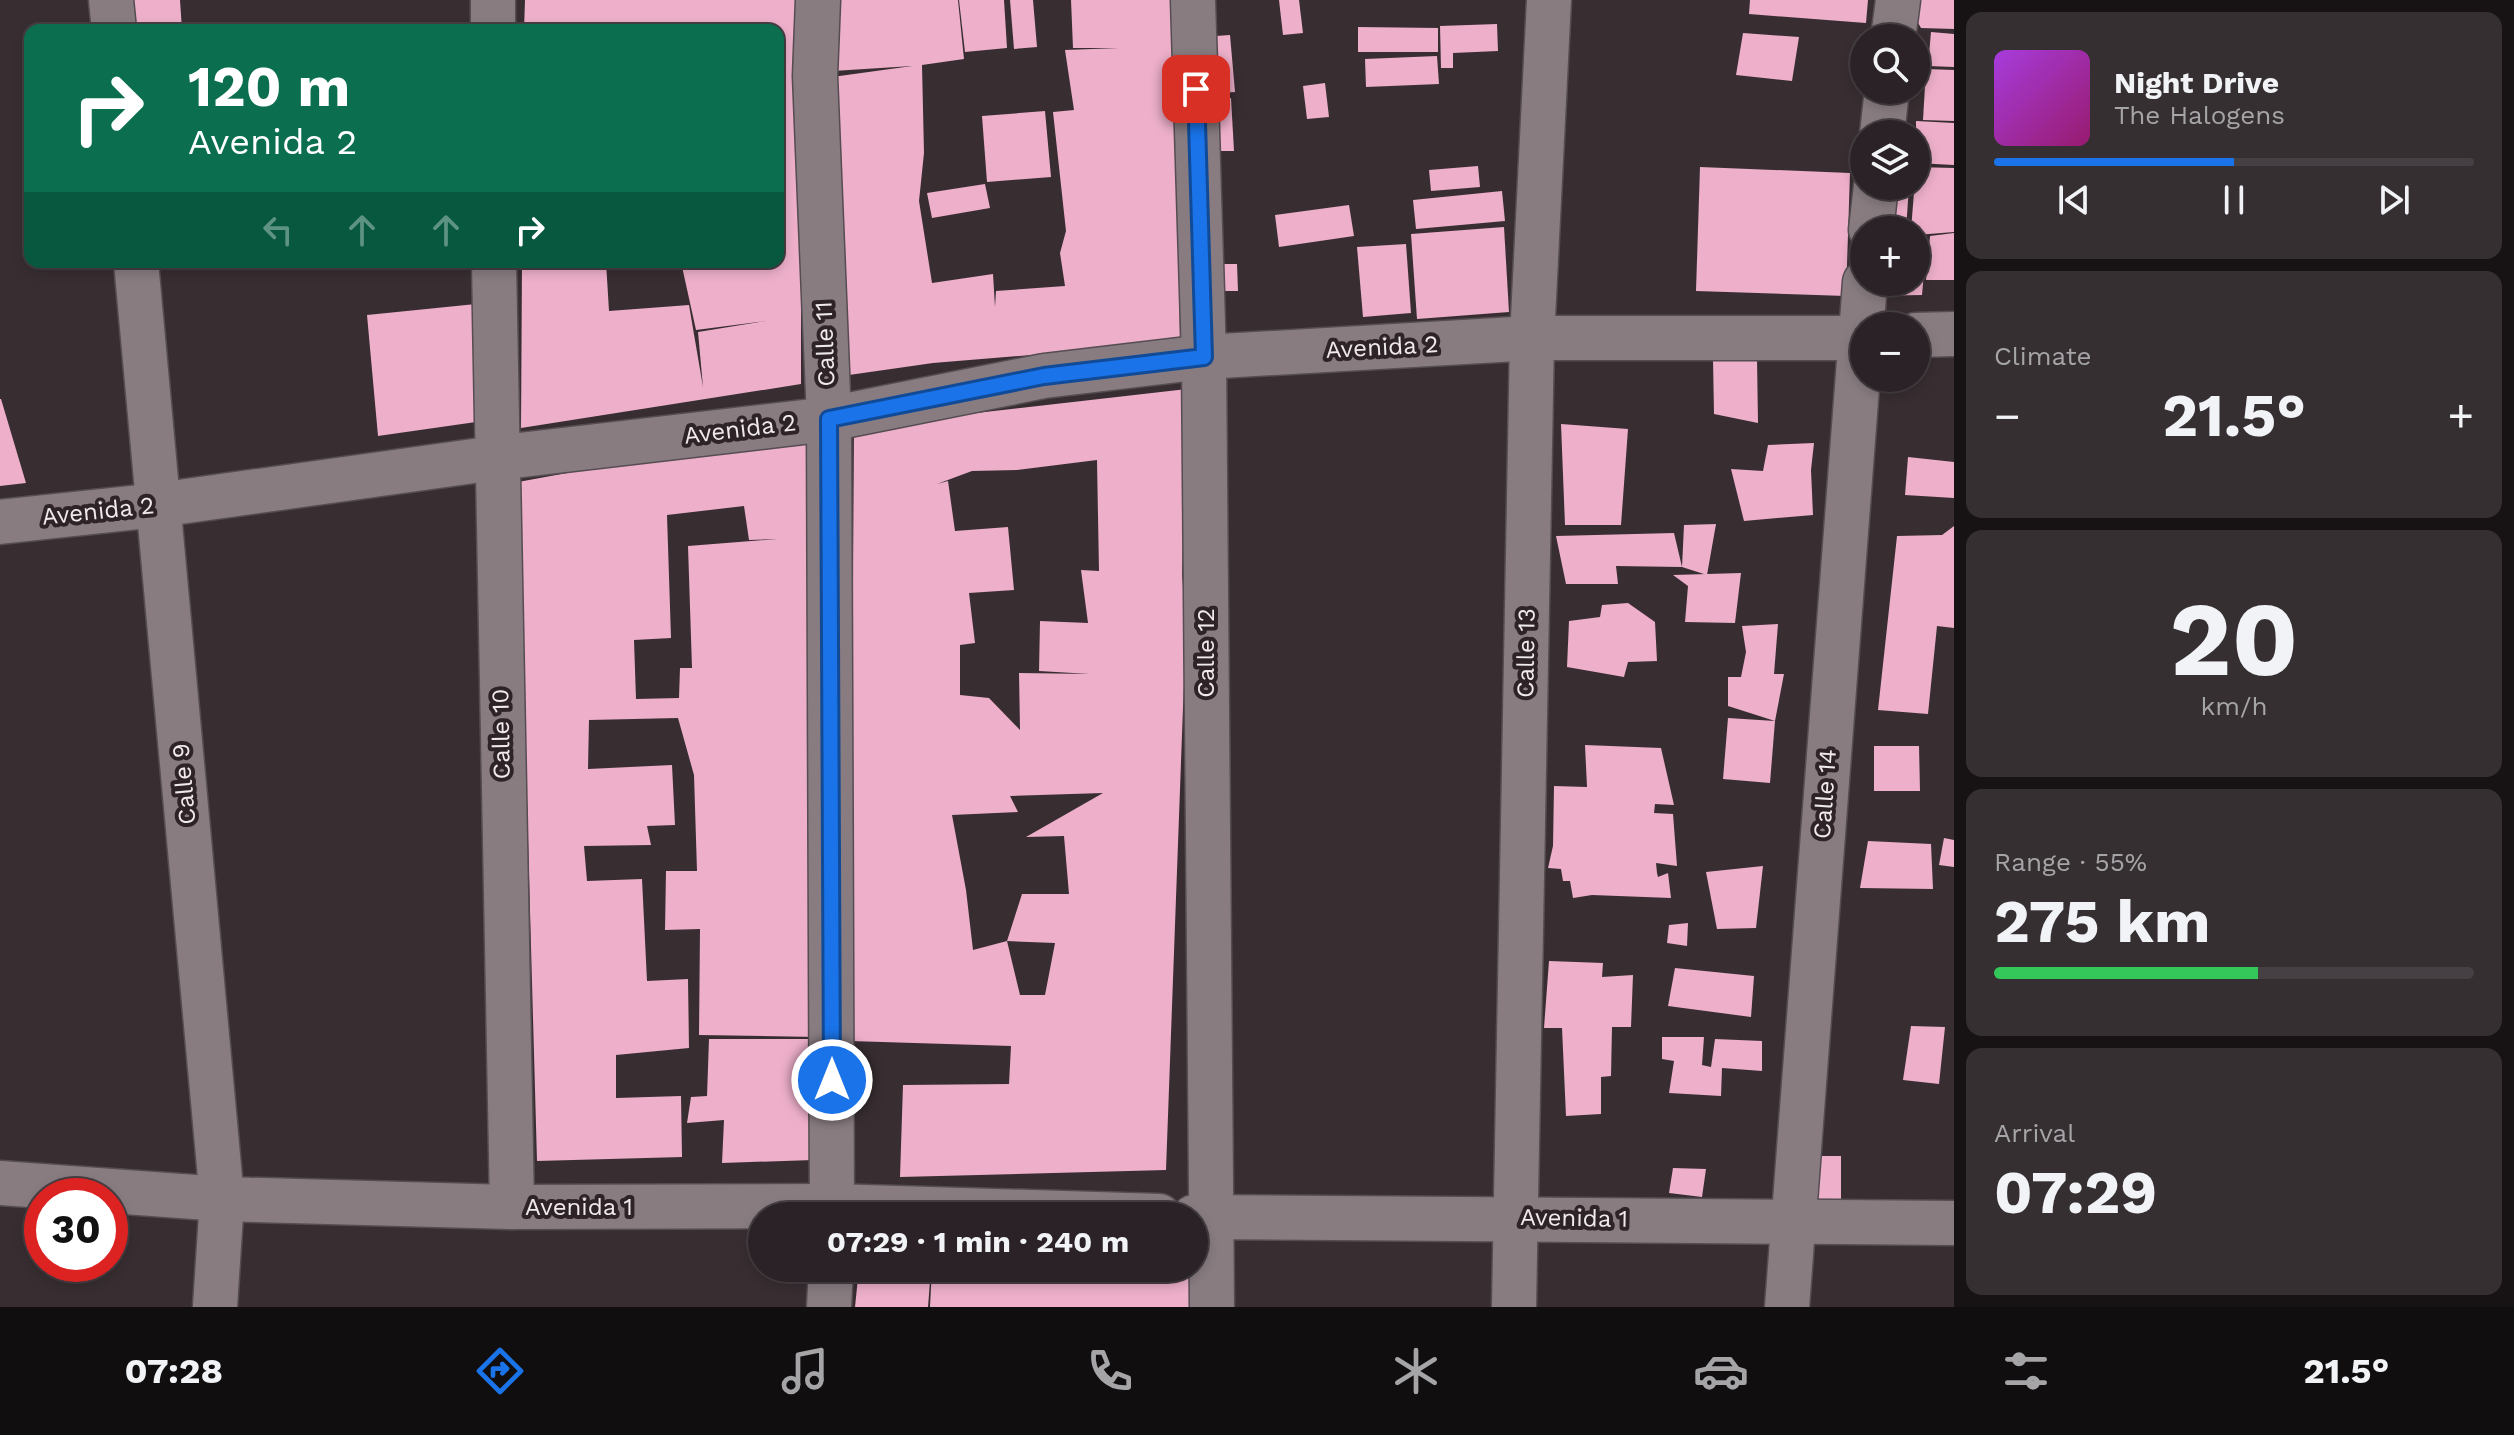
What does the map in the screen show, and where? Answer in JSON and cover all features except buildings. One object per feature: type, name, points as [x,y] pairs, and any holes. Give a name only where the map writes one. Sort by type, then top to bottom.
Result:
[{"type":"street","points":[[111,0],[113,24]]},
{"type":"street","points":[[493,0],[493,24]]},
{"type":"street","name":"Calle 11","points":[[818,0],[815,76],[829,419],[832,1202]]},
{"type":"street","name":"Calle 12","points":[[1193,0],[1204,357],[1201,1202]]},
{"type":"street","name":"Calle 13","points":[[1514,1307],[1532,338],[1549,0]]},
{"type":"street","points":[[1895,24],[1898,0]]},
{"type":"street","name":"Calle 9","points":[[137,268],[222,1199],[215,1307]]},
{"type":"street","name":"Calle 10","points":[[494,268],[495,458],[512,1207]]},
{"type":"street","points":[[1930,335],[1954,334]]},
{"type":"street","name":"Avenida 2","points":[[0,522],[158,505],[495,458],[829,419],[1044,376],[1204,357],[1532,338],[1850,338]]},
{"type":"street","name":"Calle 14","points":[[1787,1307],[1857,392]]},
{"type":"street","name":"Avenida 1","points":[[0,1183],[222,1199],[748,1210]]},
{"type":"street","name":"Avenida 1","points":[[1208,1217],[1515,1217],[1794,1224],[1954,1223]]},
{"type":"street","name":"Calle 12","points":[[1208,1274],[1212,1307]]},
{"type":"street","points":[[829,1307],[830,1282]]},
{"type":"route","points":[[832,1080],[829,419],[1044,376],[1204,357],[1196,89]]}]
